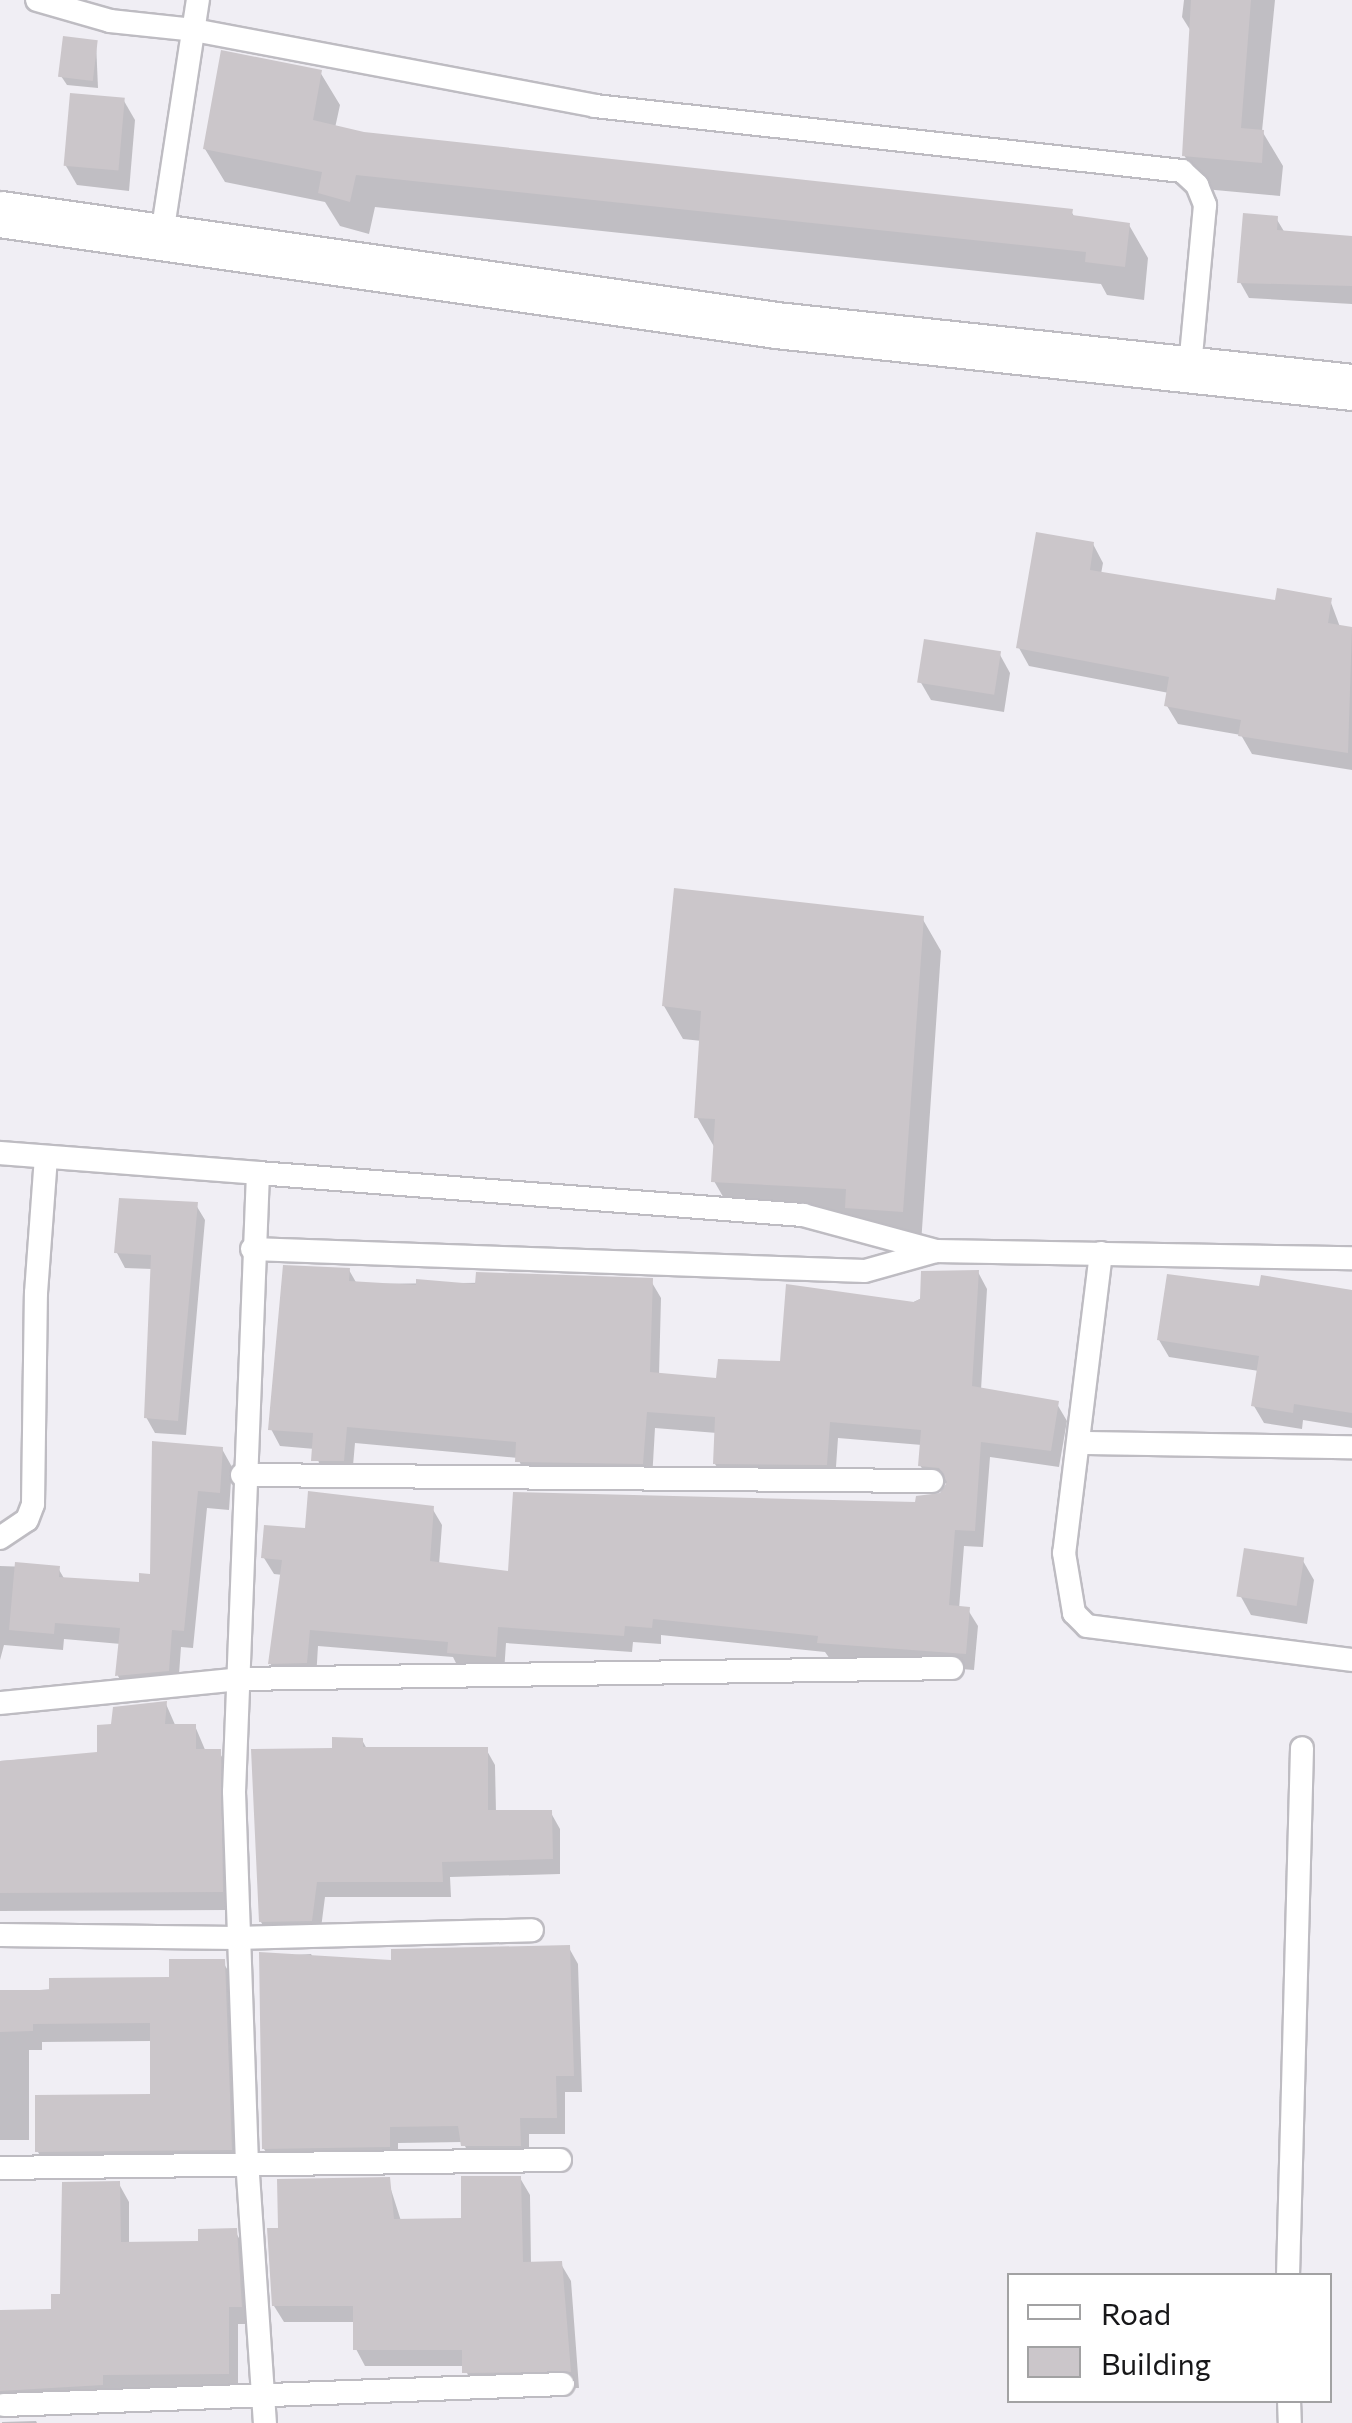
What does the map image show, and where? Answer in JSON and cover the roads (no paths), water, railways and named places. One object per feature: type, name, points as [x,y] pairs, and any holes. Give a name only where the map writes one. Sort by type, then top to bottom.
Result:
[{"type":"street","points":[[0,214],[160,240],[776,324],[1352,387]]},
{"type":"lane","points":[[37,0],[110,21],[194,30],[595,106],[1182,171],[1197,184],[1204,205],[1190,367]]},
{"type":"lane","points":[[160,240],[198,0]]},
{"type":"lane","points":[[0,1153],[804,1215],[936,1251],[1352,1258]]},
{"type":"lane","points":[[0,1538],[26,1520],[33,1504],[36,1294],[46,1158]]},
{"type":"lane","points":[[258,1174],[242,1476],[236,1938],[246,2160],[265,2423]]},
{"type":"lane","points":[[252,1249],[865,1272],[936,1251]]},
{"type":"lane","points":[[1101,1253],[1083,1443],[1064,1553],[1074,1613],[1088,1626],[1352,1660]]},
{"type":"lane","points":[[1083,1443],[1352,1447]]},
{"type":"lane","points":[[242,1476],[932,1481]]},
{"type":"lane","points":[[0,1703],[238,1679],[952,1668]]},
{"type":"lane","points":[[1288,2273],[1302,1748]]},
{"type":"lane","points":[[0,1936],[236,1938],[532,1930]]},
{"type":"lane","points":[[0,2168],[246,2160],[560,2160]]},
{"type":"lane","points":[[4,2405],[264,2392],[564,2384]]}]
